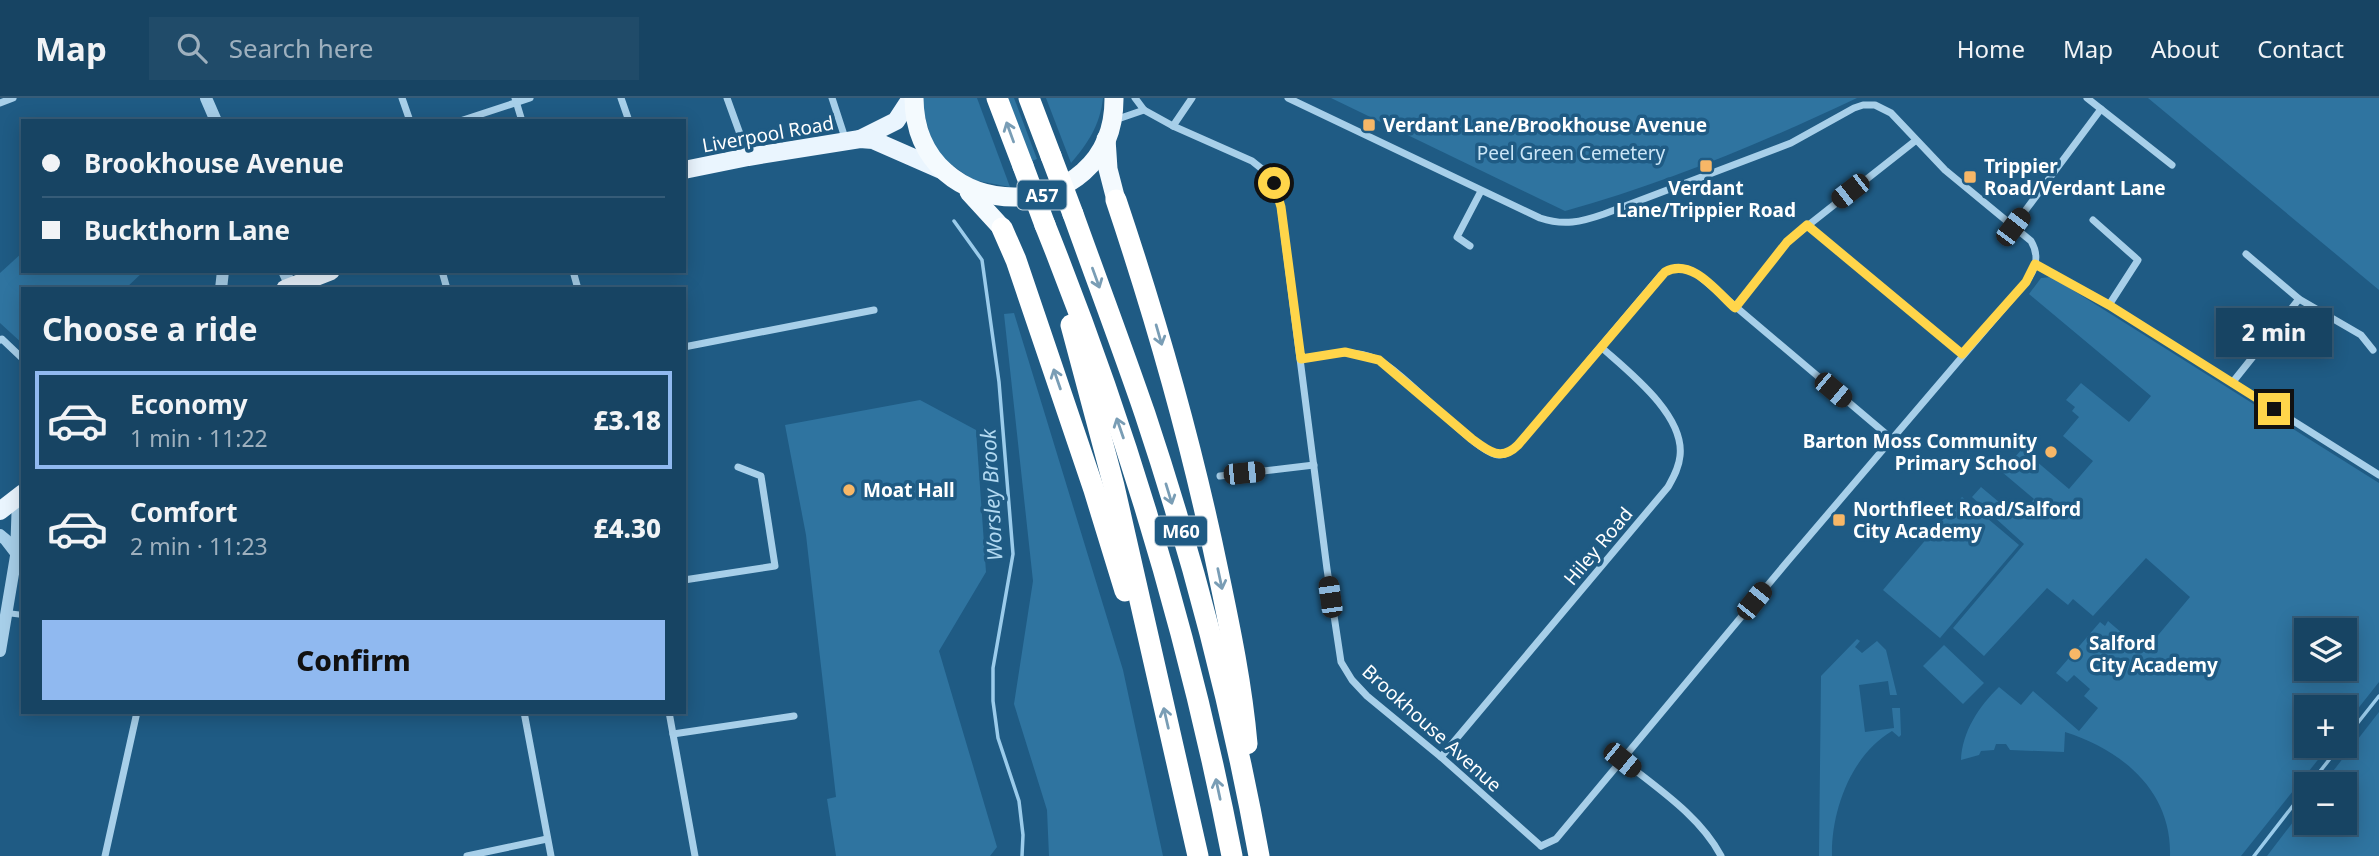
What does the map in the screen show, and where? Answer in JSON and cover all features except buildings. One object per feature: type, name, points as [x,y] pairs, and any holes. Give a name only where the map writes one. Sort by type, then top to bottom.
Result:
[{"type":"highway","name":"A57","points":[[913,98],[920,134],[929,151],[952,177],[992,196],[1017,198],[1042,195],[1065,185],[1085,170],[1109,131],[1114,98]]},
{"type":"highway","name":"M60","points":[[997,98],[1101,373],[1161,559],[1198,697],[1232,856]]},
{"type":"highway","name":"M60","points":[[1029,98],[1145,415],[1187,552],[1226,703],[1259,856]]},
{"type":"highway","points":[[1109,131],[1108,169],[1185,424],[1209,529],[1244,706],[1251,816]]},
{"type":"highway","points":[[952,177],[984,206],[1002,228],[1016,260],[1094,490],[1131,610],[1159,685]]},
{"type":"highway","points":[[1045,225],[1114,486],[1198,856]]},
{"type":"main road","name":"Liverpool Road","points":[[853,140],[895,121],[913,98]]},
{"type":"main road","name":"Liverpool Road","points":[[686,170],[853,140],[873,140],[952,177]]},
{"type":"main road","points":[[287,282],[323,273]]},
{"type":"main road","points":[[0,511],[20,496]]},
{"type":"street","points":[[0,103],[13,98]]},
{"type":"street","points":[[207,98],[215,119]]},
{"type":"street","points":[[402,98],[409,119]]},
{"type":"street","points":[[465,119],[515,100],[530,98]]},
{"type":"street","points":[[621,98],[628,119]]},
{"type":"street","points":[[727,98],[748,157]]},
{"type":"street","points":[[832,98],[853,140]]},
{"type":"street","name":"Brookhouse Avenue","points":[[1135,98],[1144,110],[1173,126],[1252,161],[1267,173],[1274,183],[1281,207],[1341,662],[1352,680],[1367,696],[1441,757],[1541,846]]},
{"type":"street","points":[[1173,126],[1192,98]]},
{"type":"street","points":[[1289,98],[1481,191],[1554,223],[1576,223],[1604,214],[1791,143],[1854,108],[1863,105],[1881,107],[1891,113],[1945,170],[2034,247],[2035,264],[2026,282],[1962,354],[1556,839],[1541,846],[1538,856]]},
{"type":"street","points":[[2087,98],[2172,165]]},
{"type":"street","points":[[515,100],[521,119]]},
{"type":"street","points":[[2013,227],[2101,109]]},
{"type":"street","points":[[1109,131],[1119,117],[1144,110]]},
{"type":"street","points":[[1735,308],[1787,242],[1915,141]]},
{"type":"street","points":[[1470,246],[1457,237],[1481,191]]},
{"type":"street","points":[[2093,220],[2138,260],[2109,305]]},
{"type":"street","points":[[1807,225],[1962,354]]},
{"type":"street","points":[[2246,254],[2299,299],[2361,335],[2373,350]]},
{"type":"street","points":[[2035,264],[2109,305],[2379,475]]},
{"type":"street","points":[[1301,359],[1345,352],[1379,360],[1472,439],[1499,455],[1518,445],[1661,275],[1681,267],[1691,270],[1892,439]]},
{"type":"street","points":[[2232,383],[2299,299]]},
{"type":"street","points":[[686,347],[874,310]]},
{"type":"street","points":[[1,339],[21,357]]},
{"type":"street","name":"Hiley Road","points":[[1441,757],[1660,497],[1675,475],[1680,450],[1672,421],[1646,388],[1601,347]]},
{"type":"street","points":[[1220,476],[1314,465]]},
{"type":"street","points":[[686,580],[775,566],[761,477],[738,467]]},
{"type":"street","points":[[0,651],[16,554],[20,496]]},
{"type":"street","points":[[0,535],[16,554]]},
{"type":"street","points":[[7,613],[21,615]]},
{"type":"street","points":[[105,856],[137,714]]},
{"type":"street","points":[[524,714],[551,856]]},
{"type":"street","points":[[669,714],[695,856]]},
{"type":"street","points":[[673,734],[793,716]]},
{"type":"street","points":[[1622,760],[1704,830],[1721,856]]},
{"type":"street","points":[[467,856],[547,839]]},
{"type":"green space","points":[[920,98],[977,98],[1010,187],[973,180],[935,153]]},
{"type":"green space","points":[[1008,98],[1014,98],[1037,159],[1032,161]]},
{"type":"green space","points":[[1046,98],[1103,98],[1092,133],[1071,163]]},
{"type":"green space","name":"Peel Green Cemetery","points":[[1331,98],[1857,98],[1713,161],[1640,188],[1565,211]]},
{"type":"green space","points":[[2148,98],[2379,98],[2379,290]]},
{"type":"green space","points":[[21,254],[21,273],[142,273],[127,287],[21,287],[21,342],[0,323],[0,273]]},
{"type":"green space","points":[[2052,277],[2379,483],[2379,682],[2357,710],[2357,695],[2294,695],[2294,758],[2319,758],[2308,772],[2294,772],[2294,790],[2241,856],[2170,856],[2168,833],[2162,812],[2153,793],[2140,776],[2106,750],[2065,732],[2064,752],[2010,750],[2006,744],[1996,744],[1994,750],[1981,751],[1979,755],[1961,760],[1965,739],[1973,720],[1999,687],[2021,705],[2033,691],[2079,731],[2098,708],[2084,696],[2090,689],[2074,675],[2067,682],[2056,673],[2100,622],[2105,626],[2108,621],[2144,652],[2190,597],[2146,558],[2093,616],[2073,599],[2068,605],[2047,588],[1984,656],[1953,628],[2024,544],[1972,497],[1981,487],[2018,518],[2034,499],[2002,472],[2022,449],[2069,489],[2093,461],[2063,436],[2079,417],[2072,411],[2075,407],[2066,400],[2081,383],[2129,422],[2151,396],[2029,294],[2041,278]]},
{"type":"green space","points":[[1014,313],[1123,670],[1163,856],[1049,856],[1047,810],[1014,704],[1033,581],[1004,314]]},
{"type":"green space","points":[[920,400],[976,430],[986,572],[939,651],[997,847],[990,856],[836,856],[827,799],[836,797],[806,535],[785,425]]},
{"type":"green space","points":[[1962,497],[2019,545],[1940,638],[1883,590]]},
{"type":"green space","points":[[1857,639],[1860,641],[1855,647],[1862,653],[1877,641],[1886,650],[1897,695],[1890,695],[1888,681],[1859,685],[1865,732],[1894,728],[1892,708],[1900,708],[1901,735],[1899,737],[1892,731],[1865,754],[1846,786],[1840,803],[1835,821],[1832,856],[1819,856],[1821,676]]},
{"type":"green space","points":[[1944,645],[1984,683],[1963,704],[1923,666]]},
{"type":"green space","points":[[2379,712],[2379,856],[2267,856],[2294,821],[2294,835],[2357,835],[2357,772],[2332,772],[2343,758],[2357,758],[2357,740]]},
{"type":"waterway","name":"Worsley Brook","points":[[954,221],[982,260],[999,382],[1013,554],[993,668],[993,701],[998,738],[1019,801],[1023,835],[1022,856]]},
{"type":"waterway","points":[[2357,724],[2379,696]]},
{"type":"waterway","points":[[2319,772],[2331,758]]},
{"type":"waterway","points":[[2254,856],[2294,804]]},
{"type":"place","name":"Verdant Lane/Brookhouse Avenue","points":[[1369,125]]},
{"type":"place","name":"Verdant Lane/Trippier Road","points":[[1706,166]]},
{"type":"place","name":"Trippier Road/Verdant Lane","points":[[1970,177]]},
{"type":"place","name":"Barton Moss Community Primary School","points":[[2051,452]]},
{"type":"place","name":"Moat Hall","points":[[849,490]]},
{"type":"place","name":"Northfleet Road/Salford City Academy","points":[[1839,520]]},
{"type":"place","name":"Salford City Academy","points":[[2075,654]]},
{"type":"route","points":[[1274,183],[1281,207],[1301,359],[1345,352],[1379,360],[1493,454],[1508,452],[1518,445],[1665,272],[1681,267],[1691,270],[1735,308],[1787,242],[1807,225],[1962,354],[2026,282],[2035,264],[2109,305],[2274,409]]}]
